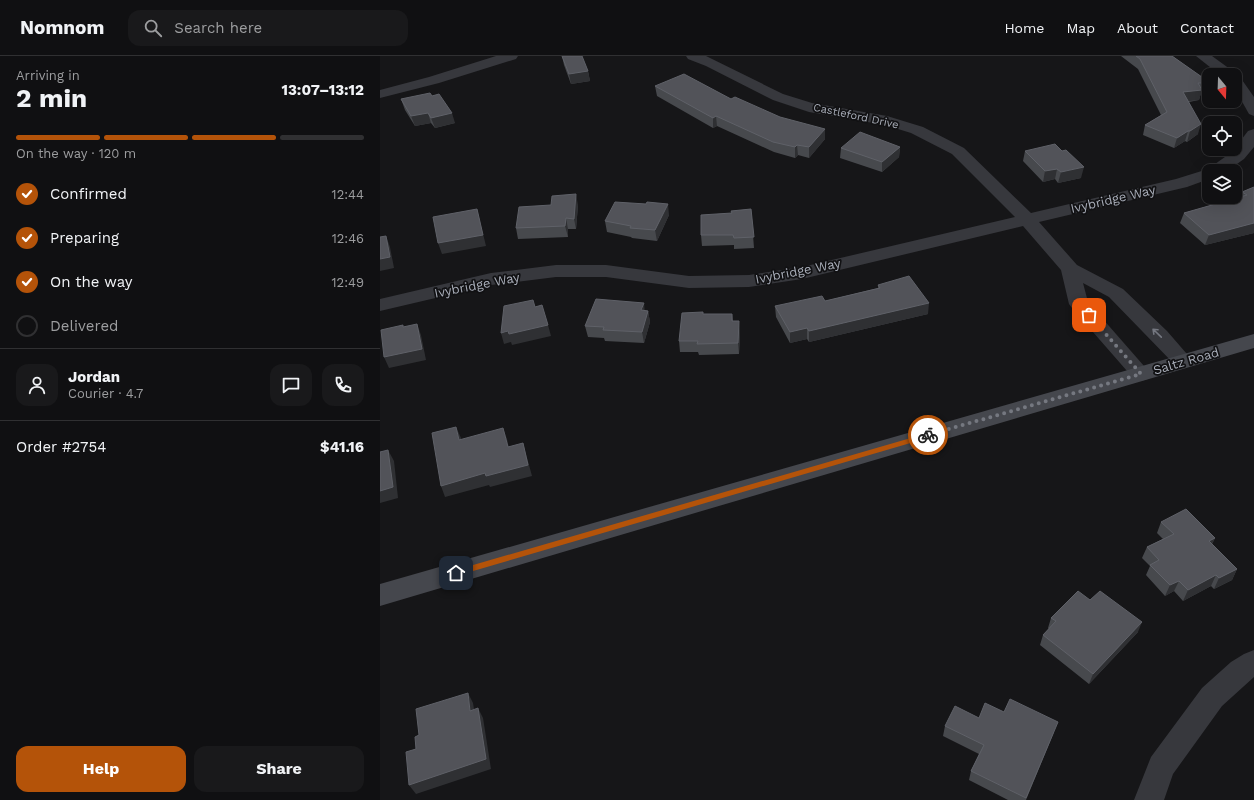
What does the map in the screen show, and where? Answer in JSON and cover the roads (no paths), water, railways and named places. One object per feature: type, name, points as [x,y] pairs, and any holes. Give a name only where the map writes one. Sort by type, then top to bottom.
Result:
[{"type":"street","points":[[380,94],[434,80],[511,56]]},
{"type":"street","name":"Castleford Drive","points":[[693,56],[711,63],[778,97],[809,107],[887,121],[917,130],[958,151],[980,170],[1027,219],[1070,269],[1116,293],[1183,361]]},
{"type":"street","points":[[1203,56],[1219,68]]},
{"type":"street","points":[[1242,88],[1254,111]]},
{"type":"street","points":[[1227,164],[1250,149],[1254,134]]},
{"type":"street","name":"Ivybridge Way","points":[[380,305],[491,280],[556,271],[606,271],[688,282],[749,281],[802,273],[1181,183],[1202,176]]},
{"type":"street","name":"Castleford Drive","points":[[1070,269],[1079,304],[1141,374]]},
{"type":"street","name":"Saltz Road","points":[[380,595],[1254,341]]},
{"type":"street","points":[[1149,800],[1161,767],[1212,697],[1241,671],[1254,662]]}]
